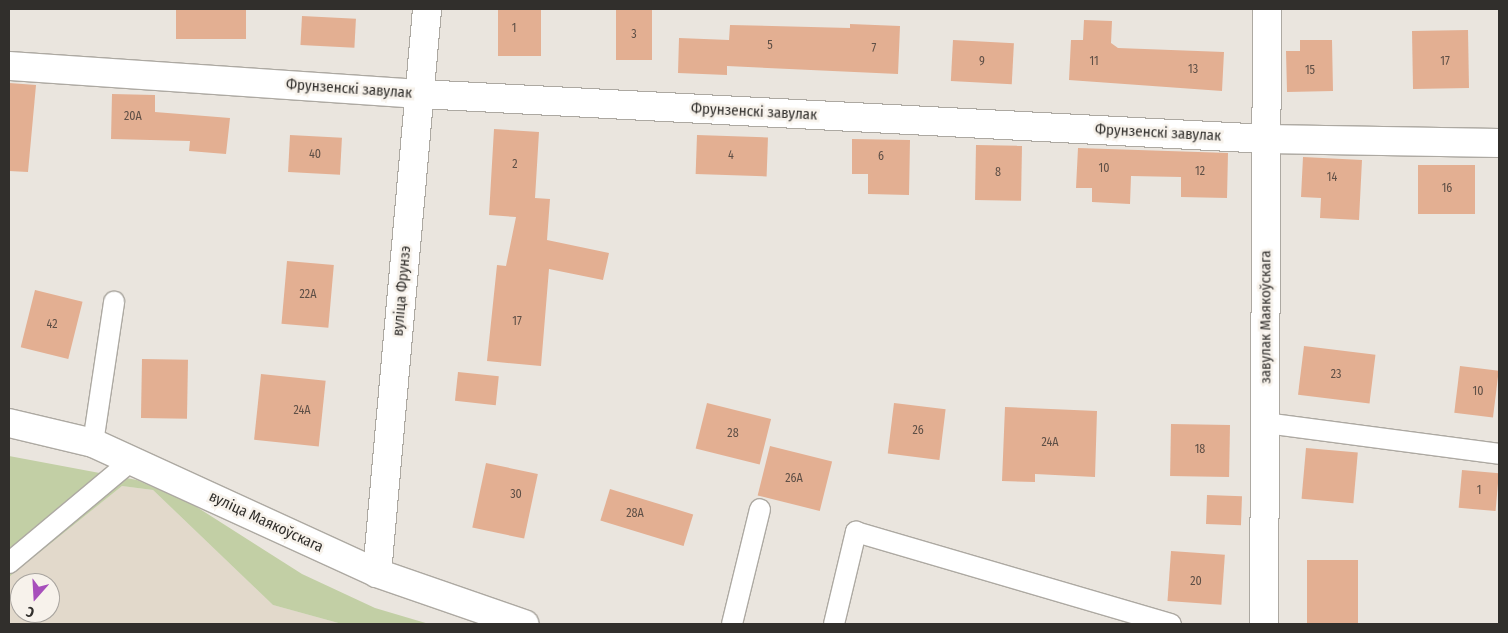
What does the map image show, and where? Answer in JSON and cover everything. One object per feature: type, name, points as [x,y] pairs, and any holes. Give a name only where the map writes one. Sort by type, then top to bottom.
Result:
[{"type":"street","name":"вуліца Фрунзэ","points":[[377,573],[427,9]]},
{"type":"street","name":"завулак Маякоўскага","points":[[1264,624],[1267,9]]},
{"type":"street","name":"Фрунзенскі завулак","points":[[9,66],[420,94],[1266,139],[1499,143]]},
{"type":"street","name":"вуліца Маякоўскага","points":[[9,423],[93,443],[377,573],[524,624]]},
{"type":"lane","points":[[93,443],[114,302]]},
{"type":"lane","points":[[1265,423],[1499,454]]},
{"type":"lane","points":[[9,562],[131,461]]},
{"type":"lane","points":[[732,624],[760,509]]},
{"type":"lane","points":[[834,624],[856,532],[1172,624]]},
{"type":"shaded area","points":[[122,486],[153,490],[273,605],[342,624],[9,624],[10,576],[10,623],[60,623],[60,573],[14,573]]},
{"type":"green space","points":[[9,456],[137,480],[192,504],[302,574],[375,608],[429,624],[342,624],[273,605],[153,490],[122,486],[14,573],[10,573],[9,577]]},
{"type":"building","points":[[176,9],[246,9],[246,39],[176,39]]},
{"type":"building","points":[[498,9],[541,9],[541,56],[498,56]]},
{"type":"building","points":[[616,9],[652,9],[652,60],[616,60]]},
{"type":"building","points":[[302,16],[356,19],[354,48],[300,45]]},
{"type":"building","points":[[1084,20],[1112,21],[1111,43],[1118,48],[1224,52],[1222,91],[1069,80],[1071,40],[1083,40]]},
{"type":"building","points":[[850,24],[900,26],[898,74],[727,66],[727,75],[678,73],[679,38],[729,40],[730,25],[850,28]]},
{"type":"building","points":[[1468,30],[1469,88],[1413,89],[1412,31]]},
{"type":"building","points":[[953,40],[1014,43],[1012,84],[951,81]]},
{"type":"building","points":[[1300,40],[1332,40],[1333,91],[1287,92],[1286,51],[1300,51]]},
{"type":"building","points":[[9,83],[36,85],[28,172],[9,171]]},
{"type":"building","points":[[112,94],[155,95],[155,112],[230,118],[226,154],[189,151],[190,141],[111,139]]},
{"type":"building","points":[[494,129],[539,132],[535,198],[550,199],[547,240],[609,253],[603,280],[549,269],[541,366],[487,361],[497,265],[506,266],[516,217],[489,215]]},
{"type":"building","points":[[290,135],[342,138],[340,175],[288,172]]},
{"type":"building","points":[[697,135],[768,137],[767,176],[696,174]]},
{"type":"building","points":[[852,139],[910,140],[909,195],[868,194],[868,174],[852,174]]},
{"type":"building","points":[[976,145],[1022,146],[1021,201],[975,200]]},
{"type":"building","points":[[1078,148],[1228,153],[1227,198],[1181,197],[1181,177],[1131,176],[1130,204],[1092,202],[1092,188],[1076,188]]},
{"type":"building","points":[[1303,157],[1362,160],[1359,220],[1320,218],[1321,198],[1301,197]]},
{"type":"building","points":[[1418,165],[1475,165],[1475,214],[1418,214]]},
{"type":"building","points":[[287,261],[334,265],[328,328],[282,324]]},
{"type":"building","points":[[35,290],[83,302],[68,359],[21,347]]},
{"type":"building","points":[[1304,346],[1375,355],[1369,403],[1298,395]]},
{"type":"building","points":[[142,359],[188,360],[187,419],[141,418]]},
{"type":"building","points":[[1460,366],[1499,371],[1493,417],[1454,413]]},
{"type":"building","points":[[458,372],[499,376],[496,405],[455,401]]},
{"type":"building","points":[[261,374],[326,381],[319,446],[254,440]]},
{"type":"building","points":[[707,403],[771,419],[760,465],[696,449]]},
{"type":"building","points":[[894,403],[946,409],[939,460],[888,454]]},
{"type":"building","points":[[1005,407],[1097,411],[1095,477],[1035,474],[1035,482],[1002,481]]},
{"type":"building","points":[[1171,424],[1230,425],[1229,477],[1170,476]]},
{"type":"building","points":[[770,446],[832,461],[820,511],[758,495]]},
{"type":"building","points":[[1306,448],[1358,453],[1353,503],[1302,499]]},
{"type":"building","points":[[486,463],[538,474],[524,539],[472,528]]},
{"type":"building","points":[[1462,470],[1499,473],[1496,511],[1459,508]]},
{"type":"building","points":[[610,489],[693,514],[684,546],[600,521]]},
{"type":"building","points":[[1207,495],[1242,496],[1241,525],[1206,524]]},
{"type":"building","points":[[1171,551],[1225,555],[1221,605],[1168,601]]},
{"type":"building","points":[[1307,560],[1358,560],[1358,624],[1307,624]]}]
